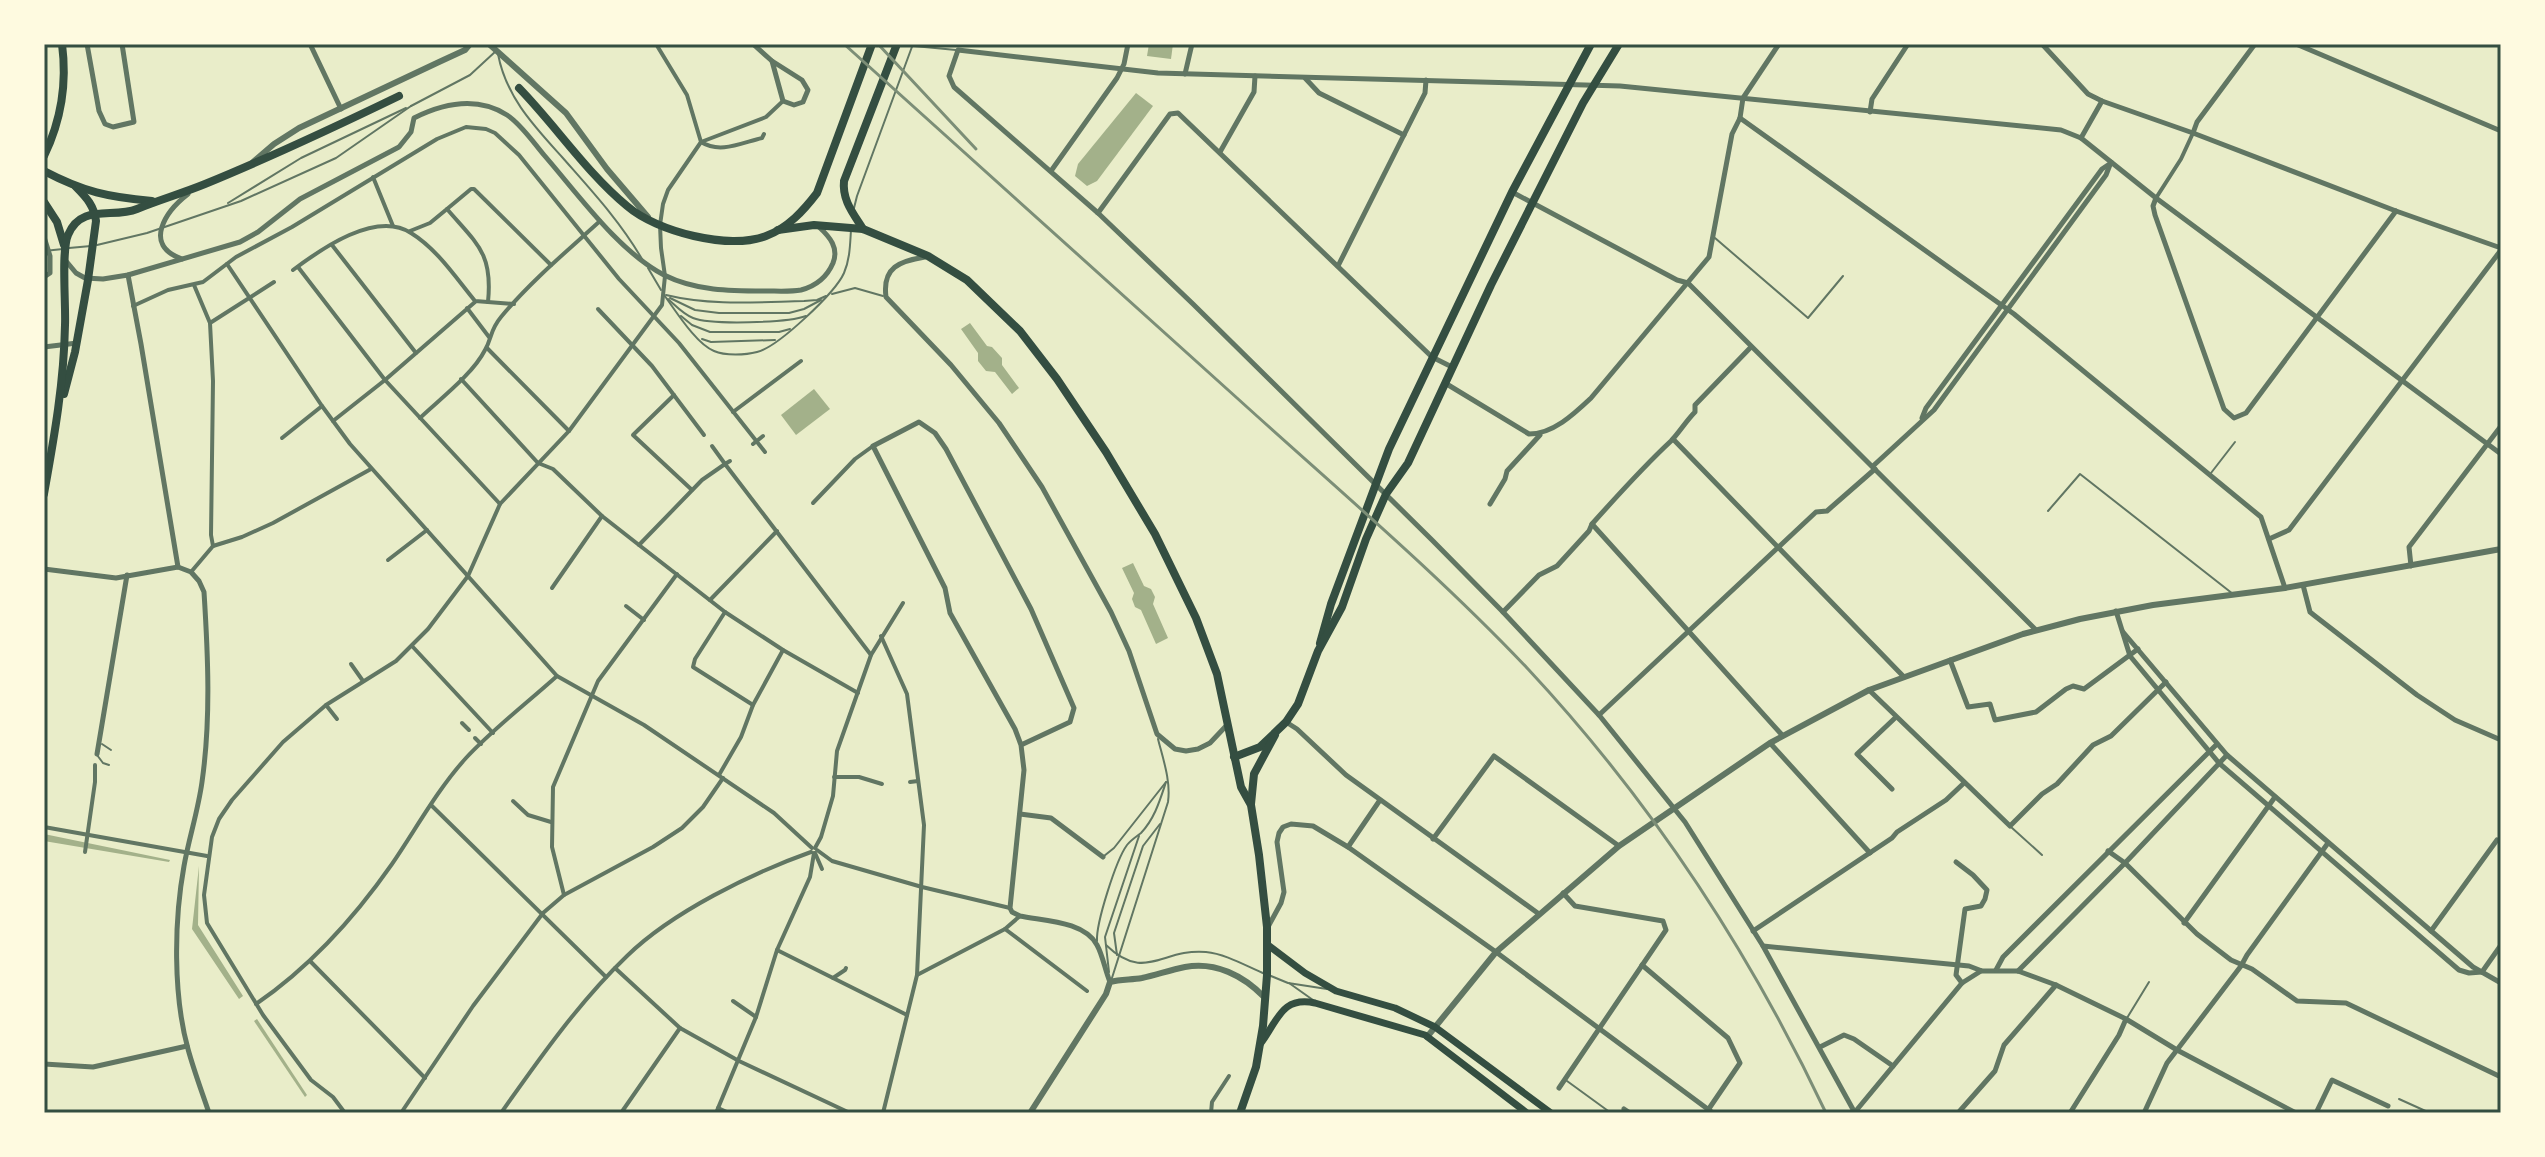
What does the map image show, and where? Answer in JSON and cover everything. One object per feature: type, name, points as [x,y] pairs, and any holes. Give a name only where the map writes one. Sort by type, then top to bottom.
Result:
[{"type":"main road","points":[[44,156],[53,138],[62,100],[62,44]]},
{"type":"main road","points":[[778,230],[808,205],[823,181],[872,44]]},
{"type":"main road","points":[[863,229],[843,192],[844,181],[897,44]]},
{"type":"main road","points":[[1240,1113],[1261,1044],[1267,975],[1267,927],[1251,805],[1254,774],[1298,704],[1318,651],[1326,617],[1389,449],[1512,192],[1591,44]]},
{"type":"main road","points":[[1318,651],[1342,607],[1386,494],[1408,463],[1533,203],[1594,85],[1619,44]]},
{"type":"main road","points":[[519,88],[613,194],[629,209],[660,225],[695,235],[741,241],[754,240],[778,230],[814,225],[863,229],[928,256],[974,286],[1020,331],[1106,452],[1155,534],[1196,618],[1217,674],[1241,787],[1251,805]]},
{"type":"main road","points":[[64,246],[78,221],[95,213],[134,211],[314,137],[399,96]]},
{"type":"main road","points":[[44,171],[76,187],[113,198],[153,201]]},
{"type":"main road","points":[[61,398],[67,387],[77,343],[95,232],[95,213],[89,199],[76,187]]},
{"type":"main road","points":[[44,202],[57,222],[66,261],[60,345],[61,398],[44,494]]},
{"type":"main road","points":[[1234,757],[1260,747],[1282,725]]},
{"type":"main road","points":[[1268,945],[1305,973],[1336,991],[1395,1008],[1435,1027],[1551,1113]]},
{"type":"main road","points":[[1261,1044],[1278,1015],[1287,1007],[1302,1000],[1319,1004],[1427,1037],[1527,1113]]},
{"type":"street","points":[[87,44],[102,119],[113,127],[134,122],[122,44]]},
{"type":"street","points":[[310,44],[341,109]]},
{"type":"street","points":[[489,44],[497,47],[566,113],[650,220]]},
{"type":"street","points":[[656,44],[687,95],[701,142],[711,148],[721,148],[762,138],[764,134]]},
{"type":"street","points":[[753,44],[807,86],[807,96],[800,104],[790,105],[783,101],[772,61]]},
{"type":"street","points":[[1051,171],[1121,70],[1128,44]]},
{"type":"street","points":[[1185,74],[1192,44]]},
{"type":"street","points":[[1490,504],[1507,471],[1541,434],[1572,415],[1591,398],[1709,257],[1732,134],[1740,118],[1743,98],[1779,44]]},
{"type":"street","points":[[1870,112],[1872,99],[1908,44]]},
{"type":"street","points":[[2042,44],[2088,94],[2102,101],[2501,249],[2289,530],[2269,539]]},
{"type":"street","points":[[2255,44],[2197,122],[2181,159],[2153,206],[2224,409],[2231,416],[2240,417],[2246,413],[2396,211]]},
{"type":"street","points":[[2296,44],[2501,131]]},
{"type":"street","points":[[251,164],[286,136],[470,45]]},
{"type":"street","points":[[1982,971],[1962,983],[1855,1113],[1763,946],[1685,822],[1673,811],[1599,715],[1503,612],[1193,304],[1098,213],[954,87],[949,76],[958,50],[1121,70],[1185,74],[1594,85],[2061,130],[2081,138],[2156,198],[2501,454]]},
{"type":"street","points":[[1220,152],[1254,92],[1255,76]]},
{"type":"street","points":[[1304,77],[1319,93],[1404,135]]},
{"type":"street","points":[[1338,266],[1425,93],[1426,80]]},
{"type":"street","points":[[345,1113],[333,1097],[311,1080],[256,1004],[207,923],[204,895],[207,856],[219,819],[246,781],[283,742],[326,705],[373,678],[412,646],[468,576],[500,504],[569,431],[658,310],[664,295],[665,276],[660,225],[668,190],[701,142],[766,119],[783,101]]},
{"type":"street","points":[[2081,138],[2102,101]]},
{"type":"street","points":[[66,261],[76,273],[88,280],[128,275],[230,246],[250,237],[300,199],[390,154],[407,138],[414,118],[438,107],[466,103],[483,105],[512,119],[601,220],[644,263],[665,276],[722,291],[802,290],[824,278],[836,253],[832,240],[814,225]]},
{"type":"street","points":[[1098,213],[1170,114],[1175,112],[1183,116],[1432,357],[1452,367]]},
{"type":"street","points":[[1740,118],[2007,308],[2261,517],[2285,588]]},
{"type":"street","points":[[133,306],[168,290],[194,285],[437,139],[456,130],[476,127],[495,133],[512,148],[583,236],[679,343],[754,442],[765,452]]},
{"type":"street","points":[[1922,420],[1926,408],[2001,304],[2102,169],[2111,162]]},
{"type":"street","points":[[1599,715],[1816,512],[1827,511],[1934,410],[2106,175],[2111,162]]},
{"type":"street","points":[[373,177],[393,226]]},
{"type":"street","points":[[183,259],[163,246],[161,227],[171,208],[196,187]]},
{"type":"street","points":[[410,231],[430,223],[474,189],[551,265]]},
{"type":"street","points":[[1512,192],[1688,283],[2036,630]]},
{"type":"street","points":[[447,209],[484,253],[490,281],[488,302]]},
{"type":"street","points":[[420,418],[461,379],[487,348],[490,334],[514,304],[601,220]]},
{"type":"street","points":[[500,504],[385,380],[295,268],[358,230],[393,226],[410,231],[436,255],[475,301],[514,304]]},
{"type":"street","points":[[44,237],[50,256],[50,273],[44,277]]},
{"type":"street","points":[[332,245],[416,353]]},
{"type":"street","points":[[928,256],[906,260],[894,267],[886,282],[886,297],[951,365],[999,423],[1042,487],[1111,612],[1129,651],[1157,734],[1175,749],[1186,751],[1210,743],[1227,725]]},
{"type":"street","points":[[227,264],[322,406],[371,469],[557,676],[632,717],[774,813],[814,850],[832,861],[1010,908],[1020,916],[1075,927],[1098,946],[1110,982],[1106,994],[1030,1113]]},
{"type":"street","points":[[128,275],[178,567]]},
{"type":"street","points":[[210,323],[274,282]]},
{"type":"street","points":[[194,285],[210,323],[213,546]]},
{"type":"street","points":[[333,421],[475,301]]},
{"type":"street","points":[[467,308],[490,334]]},
{"type":"street","points":[[598,309],[632,344],[704,435]]},
{"type":"street","points":[[44,347],[77,343]]},
{"type":"street","points":[[1503,612],[1539,575],[1557,566],[1658,450],[1673,439],[1695,412],[1695,405],[1752,347]]},
{"type":"street","points":[[487,348],[569,431]]},
{"type":"street","points":[[733,412],[801,361]]},
{"type":"street","points":[[461,379],[538,463],[553,469],[602,516],[725,612],[858,693]]},
{"type":"street","points":[[1445,383],[1511,425],[1529,434],[1541,434]]},
{"type":"street","points":[[674,395],[633,435],[692,490]]},
{"type":"street","points":[[282,438],[322,406]]},
{"type":"street","points":[[813,503],[855,459],[873,446],[919,422],[935,433],[1031,609],[1074,708],[1070,722],[1021,745]]},
{"type":"street","points":[[2411,567],[2409,547],[2501,426]]},
{"type":"street","points":[[754,442],[763,436]]},
{"type":"street","points":[[1673,439],[1904,677]]},
{"type":"street","points":[[712,446],[728,462],[871,655]]},
{"type":"street","points":[[873,446],[945,588],[950,613],[969,643],[1021,745],[1024,770],[1010,908]]},
{"type":"street","points":[[639,545],[702,480],[728,462]]},
{"type":"street","points":[[191,572],[213,546],[273,523],[371,469]]},
{"type":"street","points":[[552,588],[602,516]]},
{"type":"street","points":[[1592,524],[1783,736]]},
{"type":"street","points":[[388,560],[427,530]]},
{"type":"street","points":[[710,600],[778,532]]},
{"type":"street","points":[[1427,1037],[1496,952],[1619,846],[1770,743],[1869,690],[2036,630],[2116,611],[2285,588],[2501,549]]},
{"type":"street","points":[[44,569],[116,578],[178,567],[191,572],[204,592],[208,700],[202,782],[184,867],[178,973],[187,1046],[209,1113]]},
{"type":"street","points":[[564,895],[552,847],[553,787],[598,681],[677,574]]},
{"type":"street","points":[[97,754],[127,575]]},
{"type":"street","points":[[2303,585],[2310,612],[2315,616],[2417,695],[2455,720],[2501,740]]},
{"type":"street","points":[[729,1113],[717,1110],[756,1017],[777,950],[810,877],[814,850],[833,796],[837,751],[871,655],[903,603]]},
{"type":"street","points":[[626,606],[644,620]]},
{"type":"street","points":[[2116,611],[2130,656],[2219,763],[2459,970],[2482,972]]},
{"type":"street","points":[[725,612],[693,667],[753,705]]},
{"type":"street","points":[[2120,628],[2227,755],[2473,967],[2501,983]]},
{"type":"street","points":[[881,636],[907,694],[924,825],[917,975],[883,1113]]},
{"type":"street","points":[[412,646],[493,733]]},
{"type":"street","points":[[1950,660],[1968,707],[1990,704],[1995,720],[2036,712],[2073,686],[2084,689],[2138,649]]},
{"type":"street","points":[[401,1113],[473,1006],[543,913],[564,895],[682,828],[703,807],[721,777],[753,705],[783,650]]},
{"type":"street","points":[[351,664],[363,681]]},
{"type":"street","points":[[256,1004],[310,961],[390,866],[460,767],[481,744],[557,676]]},
{"type":"street","points":[[1869,690],[2010,826],[2042,794],[2057,784],[2093,745],[2111,736],[2166,682]]},
{"type":"street","points":[[326,705],[337,719]]},
{"type":"street","points":[[1892,789],[1857,754],[1895,718]]},
{"type":"street","points":[[462,723],[469,730]]},
{"type":"street","points":[[1282,725],[1297,729],[1346,775],[1539,914]]},
{"type":"street","points":[[475,738],[481,744]]},
{"type":"street","points":[[1770,743],[1870,853]]},
{"type":"street","points":[[1996,970],[2003,957],[2217,744]]},
{"type":"street","points":[[2018,971],[2227,755]]},
{"type":"street","points":[[1433,839],[1494,756],[1619,846]]},
{"type":"street","points":[[455,762],[460,767]]},
{"type":"street","points":[[86,851],[95,765]]},
{"type":"street","points":[[834,777],[859,777],[882,784]]},
{"type":"street","points":[[910,782],[918,781]]},
{"type":"street","points":[[1753,931],[1946,800],[1964,783]]},
{"type":"street","points":[[2184,923],[2275,797]]},
{"type":"street","points":[[1348,847],[1380,800]]},
{"type":"street","points":[[513,801],[528,815],[551,822]]},
{"type":"street","points":[[431,805],[606,977]]},
{"type":"street","points":[[1020,814],[1051,818],[1103,857]]},
{"type":"street","points":[[1267,927],[1284,892],[1277,842],[1281,830],[1291,824],[1313,826],[1348,847],[1496,952],[1709,1112],[1740,1063],[1728,1038],[1642,965]]},
{"type":"street","points":[[44,827],[88,839],[207,856]]},
{"type":"street","points":[[2431,931],[2497,840]]},
{"type":"street","points":[[2144,1113],[2167,1063],[2241,966],[2328,843]]},
{"type":"street","points":[[814,850],[822,869]]},
{"type":"street","points":[[501,1113],[537,1062],[606,977],[644,942],[726,888],[814,850]]},
{"type":"street","points":[[2108,851],[2125,863],[2184,923],[2241,966],[2252,969],[2297,1001],[2346,1003],[2501,1077]]},
{"type":"street","points":[[1956,862],[1987,890],[1981,906],[1965,909],[1956,975],[1962,983]]},
{"type":"street","points":[[1559,1088],[1666,930],[1663,921],[1575,906],[1563,893]]},
{"type":"street","points":[[917,975],[1005,929],[1020,916]]},
{"type":"street","points":[[1005,929],[1087,991]]},
{"type":"street","points":[[2482,972],[2501,945]]},
{"type":"street","points":[[1763,946],[1969,966],[1982,971],[2018,971],[2056,985],[2126,1019],[2177,1050],[2296,1113]]},
{"type":"street","points":[[777,950],[907,1015]]},
{"type":"street","points":[[310,961],[425,1078]]},
{"type":"street","points":[[1110,982],[1183,967],[1207,966],[1250,983],[1264,997]]},
{"type":"street","points":[[615,968],[680,1028],[739,1061],[850,1113]]},
{"type":"street","points":[[831,977],[846,968]]},
{"type":"street","points":[[1962,1112],[1995,1071],[2004,1045],[2056,985]]},
{"type":"street","points":[[733,1001],[756,1017]]},
{"type":"street","points":[[2070,1113],[2126,1019]]},
{"type":"street","points":[[621,1113],[680,1028]]},
{"type":"street","points":[[1820,1047],[1844,1035],[1893,1066]]},
{"type":"street","points":[[44,1064],[93,1067],[187,1046]]},
{"type":"street","points":[[1211,1113],[1212,1102],[1229,1076]]},
{"type":"street","points":[[2316,1113],[2332,1080],[2388,1106]]},
{"type":"lane","points":[[497,47],[508,88],[533,125],[617,221],[677,313],[710,349],[728,354],[757,352],[778,340],[829,295],[849,260],[857,196],[913,45],[958,50]]},
{"type":"lane","points":[[226,205],[301,158],[470,75],[497,47]]},
{"type":"lane","points":[[411,106],[414,118]]},
{"type":"lane","points":[[44,251],[106,244],[241,201],[336,158],[411,106]]},
{"type":"lane","points":[[1714,238],[1808,318],[1843,276]]},
{"type":"lane","points":[[664,295],[693,302],[817,300],[855,288],[886,297]]},
{"type":"lane","points":[[664,295],[695,310],[719,313],[797,312],[829,295]]},
{"type":"lane","points":[[664,295],[685,314],[703,321],[779,321],[808,316]]},
{"type":"lane","points":[[677,313],[692,325],[710,332],[779,332],[791,329]]},
{"type":"lane","points":[[698,337],[711,342],[778,340]]},
{"type":"lane","points":[[2210,474],[2235,442]]},
{"type":"lane","points":[[2048,511],[2080,474],[2235,595]]},
{"type":"lane","points":[[1110,982],[1163,821],[1170,788],[1157,734]]},
{"type":"lane","points":[[98,739],[111,750]]},
{"type":"lane","points":[[97,754],[103,763],[109,765]]},
{"type":"lane","points":[[1110,982],[1105,937],[1139,835],[1153,817],[1166,781]]},
{"type":"lane","points":[[1103,857],[1114,848],[1166,781]]},
{"type":"lane","points":[[1117,956],[1114,933],[1143,846],[1163,821]]},
{"type":"lane","points":[[2010,826],[2042,855]]},
{"type":"lane","points":[[1098,946],[1099,923],[1121,855],[1129,841],[1139,835]]},
{"type":"lane","points":[[1106,945],[1127,962],[1138,963],[1203,952],[1219,955],[1288,983],[1336,991]]},
{"type":"lane","points":[[2126,1019],[2149,982]]},
{"type":"lane","points":[[1288,983],[1319,1004]]},
{"type":"lane","points":[[1565,1079],[1611,1113]]},
{"type":"lane","points":[[2399,1099],[2430,1113]]},
{"type":"shaded area","points":[[1149,44],[1173,44],[1171,59],[1147,56]]},
{"type":"shaded area","points":[[1136,93],[1153,106],[1097,181],[1087,186],[1075,176],[1078,164]]},
{"type":"shaded area","points":[[970,323],[987,346],[1002,358],[1002,365],[1019,388],[1012,394],[995,372],[986,371],[978,361],[978,353],[961,329]]},
{"type":"shaded area","points":[[814,389],[830,409],[796,435],[781,415]]},
{"type":"shaded area","points":[[1133,563],[1144,586],[1151,589],[1155,597],[1153,604],[1168,638],[1156,644],[1141,610],[1135,607],[1132,599],[1134,593],[1122,568]]},
{"type":"shaded area","points":[[44,834],[170,860],[44,841]]},
{"type":"shaded area","points":[[199,866],[198,925],[243,996],[239,999],[192,929]]},
{"type":"shaded area","points":[[257,1019],[307,1095],[305,1097],[254,1021]]},
{"type":"railway","points":[[844,44],[1385,531],[1528,669],[1616,771],[1694,879],[1764,993],[1826,1113]]},
{"type":"railway","points":[[878,44],[976,149]]}]
